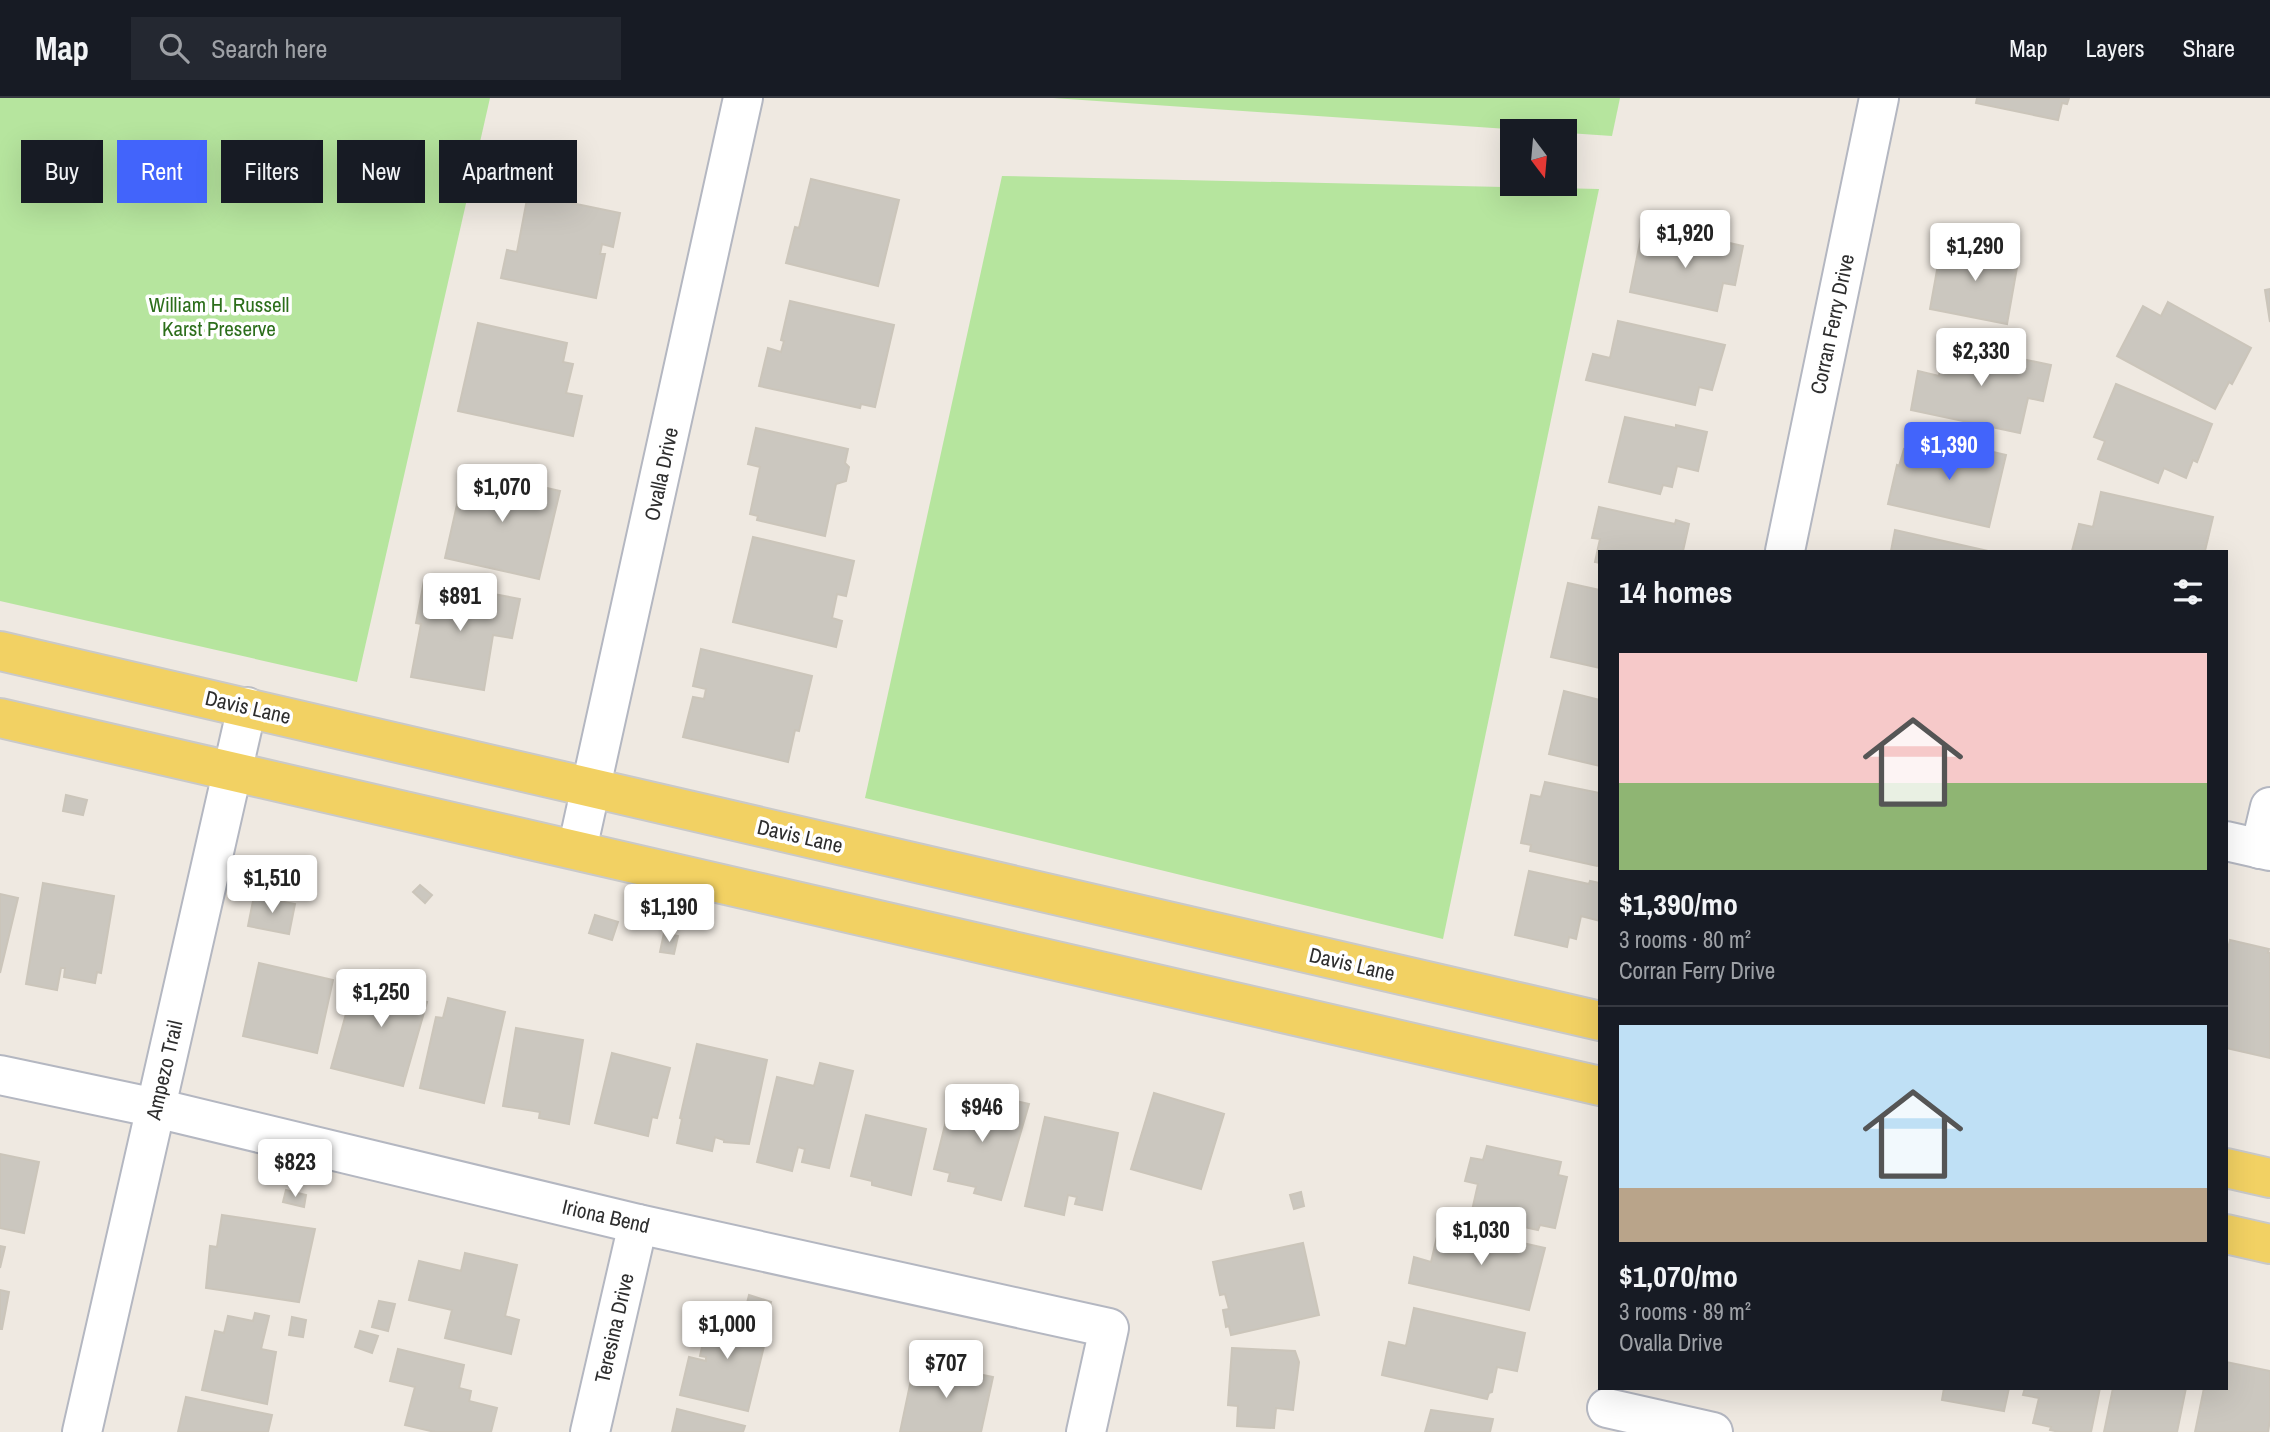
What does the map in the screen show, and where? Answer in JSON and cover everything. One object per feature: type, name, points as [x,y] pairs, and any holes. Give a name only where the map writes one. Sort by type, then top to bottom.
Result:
[{"type":"main road","name":"Davis Lane","points":[[0,651],[1598,1021]]},
{"type":"main road","points":[[0,718],[1598,1086]]},
{"type":"main road","points":[[2228,1168],[2270,1178]]},
{"type":"main road","points":[[2228,1234],[2270,1244]]},
{"type":"street","name":"Ovalla Drive","points":[[578,850],[743,98]]},
{"type":"street","name":"Corran Ferry Drive","points":[[1785,550],[1879,98]]},
{"type":"street","name":"Ampezo Trail","points":[[82,1432],[247,707]]},
{"type":"street","points":[[2252,847],[2270,807]]},
{"type":"street","name":"Iriona Bend","points":[[0,1075],[156,1108],[638,1224],[1109,1328],[1086,1432]]},
{"type":"street","name":"Teresina Drive","points":[[590,1432],[638,1224]]},
{"type":"street","points":[[1607,1409],[1713,1432]]},
{"type":"green space","name":"William H. Russell Karst Preserve","points":[[0,98],[490,98],[480,140],[439,140],[439,203],[466,203],[357,682],[0,601]]},
{"type":"green space","points":[[1053,98],[1620,98],[1612,136],[1577,134],[1577,119],[1500,119],[1500,128]]},
{"type":"green space","points":[[1002,176],[1500,187],[1500,196],[1577,196],[1577,189],[1599,189],[1443,939],[865,798]]},
{"type":"building","points":[[1977,98],[2069,98],[2067,104],[2062,103],[2058,120],[1976,103]]},
{"type":"building","points":[[811,179],[899,200],[878,286],[786,263],[795,227],[799,228]]},
{"type":"building","points":[[526,203],[572,203],[620,213],[613,247],[602,244],[600,254],[605,254],[596,298],[501,278],[507,250],[517,252]]},
{"type":"building","points":[[1642,232],[1714,247],[1716,240],[1743,246],[1735,285],[1723,283],[1717,311],[1630,292]]},
{"type":"building","points":[[1950,243],[2019,256],[2007,324],[1930,309],[1939,259],[1946,261]]},
{"type":"building","points":[[2270,289],[2270,322],[2265,290]]},
{"type":"building","points":[[790,301],[894,325],[875,407],[861,404],[860,408],[759,386],[768,348],[781,352]]},
{"type":"building","points":[[2168,302],[2251,348],[2215,409],[2117,356],[2143,306],[2161,316]]},
{"type":"building","points":[[1618,321],[1725,345],[1712,390],[1699,387],[1695,405],[1586,380],[1593,354],[1610,358]]},
{"type":"building","points":[[478,323],[567,343],[563,362],[573,364],[566,393],[582,396],[573,436],[458,411]]},
{"type":"building","points":[[1948,344],[2051,365],[2043,401],[2028,398],[2020,433],[1911,410],[1918,371],[1939,376],[1943,353]]},
{"type":"building","points":[[2116,384],[2212,424],[2197,462],[2193,460],[2186,478],[2164,468],[2158,483],[2098,459],[2105,441],[2094,437]]},
{"type":"building","points":[[1625,417],[1707,432],[1698,471],[1677,466],[1672,487],[1663,485],[1660,494],[1609,482]]},
{"type":"building","points":[[756,428],[848,449],[845,463],[849,467],[846,481],[836,484],[825,536],[757,520],[758,516],[750,514],[760,467],[748,464]]},
{"type":"building","points":[[1934,438],[2006,455],[1989,527],[1888,504],[1897,465],[1899,466],[1904,449],[1929,455]]},
{"type":"building","points":[[465,469],[560,491],[539,579],[445,558]]},
{"type":"building","points":[[2101,492],[2213,517],[2205,550],[2072,550],[2079,524],[2093,527]]},
{"type":"building","points":[[1599,507],[1675,524],[1676,520],[1689,524],[1683,550],[1598,550],[1598,563],[1595,562],[1600,539],[1592,538]]},
{"type":"building","points":[[1895,530],[1984,550],[1891,550]]},
{"type":"building","points":[[753,537],[854,561],[846,596],[837,594],[832,618],[842,621],[836,647],[733,622]]},
{"type":"building","points":[[424,581],[520,599],[512,638],[493,635],[484,690],[411,677],[421,624],[416,623]]},
{"type":"building","points":[[1568,583],[1598,590],[1598,668],[1551,657]]},
{"type":"building","points":[[701,649],[812,676],[799,731],[795,730],[788,762],[683,737],[693,697],[704,699],[706,689],[693,686]]},
{"type":"building","points":[[1564,691],[1598,700],[1598,766],[1549,754]]},
{"type":"building","points":[[1545,782],[1598,793],[1598,865],[1530,851],[1531,845],[1521,843],[1531,795],[1541,797]]},
{"type":"building","points":[[66,795],[87,800],[83,815],[63,811]]},
{"type":"building","points":[[1529,871],[1589,884],[1590,881],[1598,883],[1598,920],[1581,916],[1576,939],[1569,937],[1567,947],[1515,935]]},
{"type":"building","points":[[43,883],[114,896],[101,973],[97,972],[95,983],[64,977],[65,968],[61,968],[57,990],[26,984]]},
{"type":"building","points":[[420,885],[432,895],[425,903],[413,892]]},
{"type":"building","points":[[0,894],[18,898],[0,973]]},
{"type":"building","points":[[254,896],[295,904],[289,934],[248,926]]},
{"type":"building","points":[[595,915],[618,922],[612,940],[589,933]]},
{"type":"building","points":[[664,933],[678,936],[674,954],[660,952]]},
{"type":"building","points":[[2230,940],[2269,949],[2270,1058],[2228,1048]]},
{"type":"building","points":[[259,963],[333,980],[317,1053],[243,1036]]},
{"type":"building","points":[[380,970],[424,983],[419,1000],[427,1002],[403,1086],[331,1068],[354,985],[374,991]]},
{"type":"building","points":[[448,998],[505,1012],[484,1103],[420,1088],[436,1017],[443,1018]]},
{"type":"building","points":[[516,1028],[583,1040],[569,1124],[539,1118],[540,1112],[503,1106]]},
{"type":"building","points":[[697,1044],[767,1060],[749,1144],[724,1142],[715,1137],[712,1151],[677,1143]]},
{"type":"building","points":[[612,1053],[670,1068],[657,1118],[652,1117],[648,1136],[595,1123]]},
{"type":"building","points":[[820,1063],[853,1071],[829,1168],[802,1162],[805,1149],[798,1147],[792,1171],[757,1162],[777,1077],[814,1086]]},
{"type":"building","points":[[1154,1093],[1224,1114],[1201,1189],[1131,1169]]},
{"type":"building","points":[[985,1094],[1029,1104],[1001,1200],[974,1193],[976,1187],[948,1181],[950,1173],[934,1169],[950,1105],[980,1112]]},
{"type":"building","points":[[866,1115],[926,1129],[911,1195],[872,1185],[872,1181],[851,1176]]},
{"type":"building","points":[[1045,1117],[1118,1133],[1102,1210],[1075,1204],[1077,1197],[1068,1195],[1064,1215],[1025,1206]]},
{"type":"building","points":[[1487,1146],[1561,1162],[1558,1175],[1567,1177],[1555,1228],[1540,1225],[1538,1230],[1471,1215],[1478,1184],[1465,1181],[1471,1158],[1483,1160]]},
{"type":"building","points":[[0,1154],[39,1162],[24,1233],[0,1228]]},
{"type":"building","points":[[286,1190],[306,1195],[304,1207],[283,1202]]},
{"type":"building","points":[[1301,1192],[1304,1206],[1294,1209],[1290,1195]]},
{"type":"building","points":[[222,1215],[315,1229],[299,1302],[206,1288],[210,1246],[217,1247]]},
{"type":"building","points":[[1440,1224],[1545,1248],[1529,1310],[1409,1283],[1414,1257],[1431,1262]]},
{"type":"building","points":[[1303,1243],[1319,1315],[1231,1335],[1229,1326],[1226,1327],[1223,1310],[1229,1309],[1225,1294],[1220,1295],[1213,1262]]},
{"type":"building","points":[[0,1246],[5,1247],[0,1268]]},
{"type":"building","points":[[465,1253],[517,1265],[505,1316],[519,1320],[511,1354],[445,1338],[452,1310],[409,1300],[419,1261],[461,1271]]},
{"type":"building","points":[[0,1290],[9,1292],[2,1329],[0,1329]]},
{"type":"building","points":[[749,1295],[771,1302],[767,1317],[745,1311]]},
{"type":"building","points":[[379,1301],[395,1304],[388,1331],[372,1327]]},
{"type":"building","points":[[711,1308],[770,1322],[748,1411],[680,1395],[689,1357],[706,1361],[706,1357],[700,1356]]},
{"type":"building","points":[[1414,1308],[1525,1333],[1517,1371],[1497,1367],[1492,1392],[1487,1399],[1382,1375],[1389,1342],[1406,1346]]},
{"type":"building","points":[[255,1313],[269,1316],[261,1349],[276,1352],[267,1404],[202,1390],[215,1331],[224,1333],[228,1316],[253,1321]]},
{"type":"building","points":[[292,1317],[306,1320],[303,1337],[289,1335]]},
{"type":"building","points":[[360,1331],[378,1336],[372,1353],[355,1347]]},
{"type":"building","points":[[1232,1348],[1295,1351],[1299,1362],[1293,1410],[1276,1408],[1274,1428],[1237,1426],[1238,1406],[1228,1405]]},
{"type":"building","points":[[398,1349],[464,1365],[459,1388],[471,1391],[469,1401],[497,1408],[491,1432],[435,1432],[405,1425],[415,1387],[390,1381]]},
{"type":"building","points":[[915,1361],[993,1377],[981,1432],[900,1432]]},
{"type":"building","points":[[2228,1362],[2270,1371],[2268,1432],[2195,1432],[2204,1390],[2228,1390]]},
{"type":"building","points":[[1944,1390],[2009,1390],[2004,1411],[1942,1400]]},
{"type":"building","points":[[2024,1390],[2100,1390],[2091,1432],[2060,1432],[2033,1423],[2039,1398],[2023,1395]]},
{"type":"building","points":[[2113,1390],[2186,1390],[2177,1432],[2104,1432]]},
{"type":"building","points":[[186,1397],[272,1415],[268,1432],[178,1432]]},
{"type":"building","points":[[677,1409],[745,1426],[743,1432],[672,1432]]},
{"type":"building","points":[[1431,1410],[1493,1419],[1490,1432],[1425,1432]]}]
